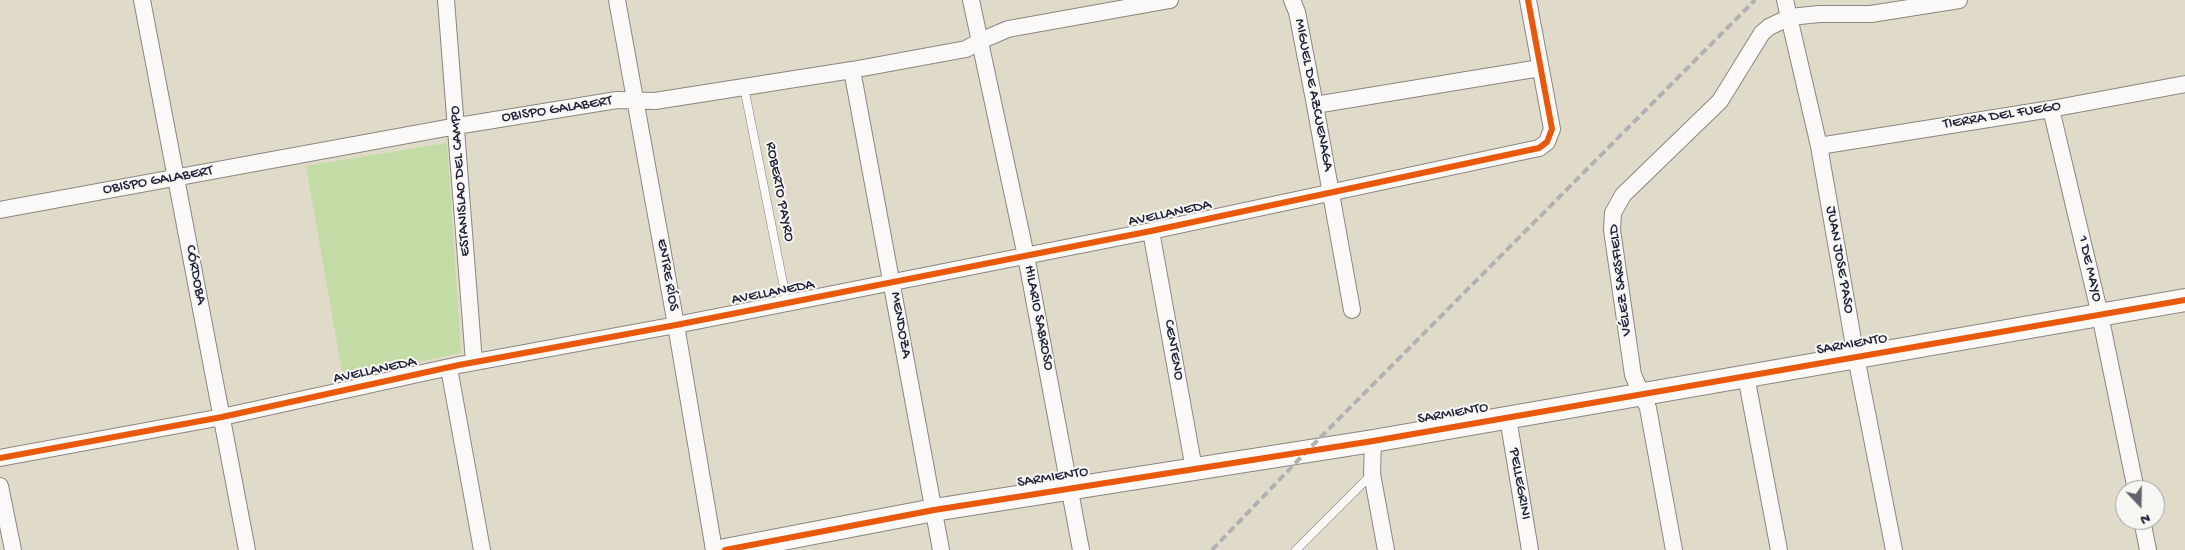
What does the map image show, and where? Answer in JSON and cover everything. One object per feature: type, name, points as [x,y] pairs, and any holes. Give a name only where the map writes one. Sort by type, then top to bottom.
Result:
[{"type":"street","name":"CÓRDOBA","points":[[142,0],[247,550]]},
{"type":"street","name":"ESTANISLAO DEL CAMPO","points":[[446,0],[474,362]]},
{"type":"street","name":"ENTRE RÍOS","points":[[617,0],[676,325],[714,550]]},
{"type":"street","name":"HILARIO SABROSO","points":[[971,0],[1026,256],[1081,550]]},
{"type":"street","name":"OBISPO GALABERT","points":[[0,210],[457,126],[617,100],[655,101],[852,70],[966,49],[1008,29],[1170,0]]},
{"type":"street","name":"MIGUEL DE AZCUENAGA","points":[[1292,0],[1297,12],[1316,105],[1352,310]]},
{"type":"street","points":[[1316,105],[1540,68],[1528,0]]},
{"type":"street","name":"JUAN JOSE PASO","points":[[1785,0],[1819,146],[1856,356],[1894,550]]},
{"type":"street","points":[[1790,17],[1833,7],[1871,14],[1959,0]]},
{"type":"street","name":"VÉLEZ SARSFIELD","points":[[1674,550],[1648,408],[1633,374],[1612,230],[1613,213],[1623,195],[1720,101],[1762,32],[1790,17]]},
{"type":"street","name":"AVELLANEDA","points":[[0,458],[222,417],[474,362],[676,325],[1151,231],[1539,148],[1547,142],[1552,129],[1540,68]]},
{"type":"street","name":"MENDOZA","points":[[852,70],[941,550]]},
{"type":"street","name":"TIERRA DEL FUEGO","points":[[1819,146],[2051,109],[2185,84]]},
{"type":"street","name":"1 DE MAYO","points":[[2051,109],[2100,315],[2134,480]]},
{"type":"street","name":"CENTENO","points":[[1151,231],[1194,469]]},
{"type":"street","name":"SARMIENTO","points":[[725,550],[934,510],[1373,442],[1856,356],[2185,300]]},
{"type":"street","points":[[449,368],[482,550]]},
{"type":"street","points":[[1746,376],[1779,550]]},
{"type":"street","name":"PELLEGRINI","points":[[1508,418],[1530,550]]},
{"type":"street","points":[[1373,442],[1372,474],[1386,550]]},
{"type":"street","points":[[0,486],[12,550]]},
{"type":"street","points":[[2144,530],[2148,550]]},
{"type":"lane","name":"ROBERTO PAYRO","points":[[744,87],[787,303]]},
{"type":"lane","points":[[1296,550],[1372,474]]},
{"type":"green space","points":[[447,143],[461,353],[343,377],[306,166]]},
{"type":"railway","points":[[1212,550],[1306,452],[1755,0]]},
{"type":"cycle path","points":[[0,458],[222,417],[459,365],[676,325],[1151,231],[1539,148],[1547,142],[1552,129],[1528,0]]},
{"type":"cycle path","points":[[725,550],[934,510],[1373,441],[2185,300]]}]
